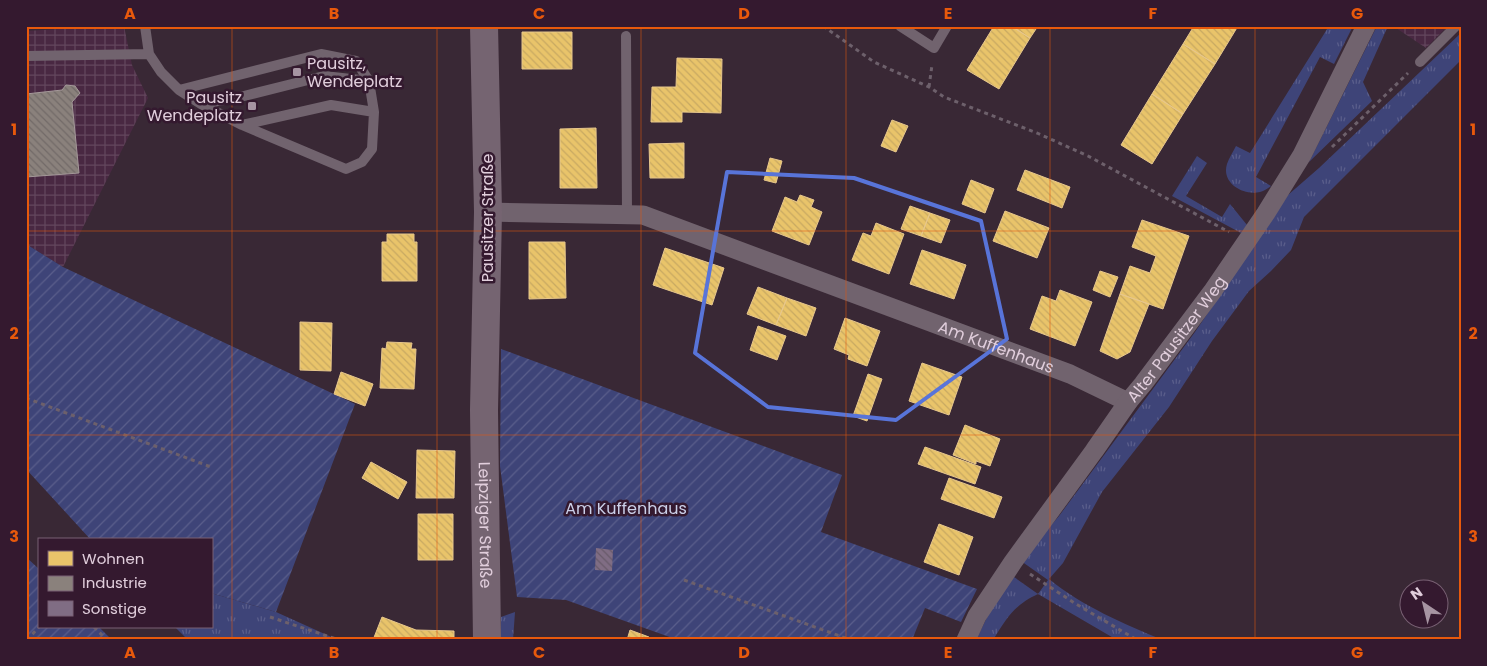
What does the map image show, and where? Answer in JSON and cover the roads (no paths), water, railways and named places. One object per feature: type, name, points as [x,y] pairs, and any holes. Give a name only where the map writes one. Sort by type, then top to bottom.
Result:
[{"type":"street","name":"Pausitzer Straße","points":[[484,26],[488,212],[484,410]]},
{"type":"street","name":"Alter Pausitzer Weg","points":[[966,640],[977,616],[1013,562],[1128,402],[1206,300],[1246,243],[1302,155],[1366,26]]},
{"type":"street","name":"Am Kuffenhaus","points":[[488,212],[643,215],[1070,374],[1128,402]]},
{"type":"street","name":"Leipziger Straße","points":[[484,410],[487,640]]},
{"type":"lane","points":[[145,26],[150,54],[161,72],[179,90],[201,104],[242,125],[346,169],[362,162],[372,148],[374,112],[369,81],[356,61],[321,54],[179,90]]},
{"type":"lane","points":[[900,26],[934,48],[947,26]]},
{"type":"lane","points":[[1420,62],[1456,26]]},
{"type":"lane","points":[[626,36],[627,214]]},
{"type":"lane","points":[[26,56],[150,54]]},
{"type":"lane","points":[[201,104],[240,97],[324,76],[369,81]]},
{"type":"lane","points":[[242,125],[331,105],[374,112]]},
{"type":"place","name":"Pausitz, Wendeplatz","points":[[297,72]]},
{"type":"place","name":"Pausitz Wendeplatz","points":[[252,106]]}]
